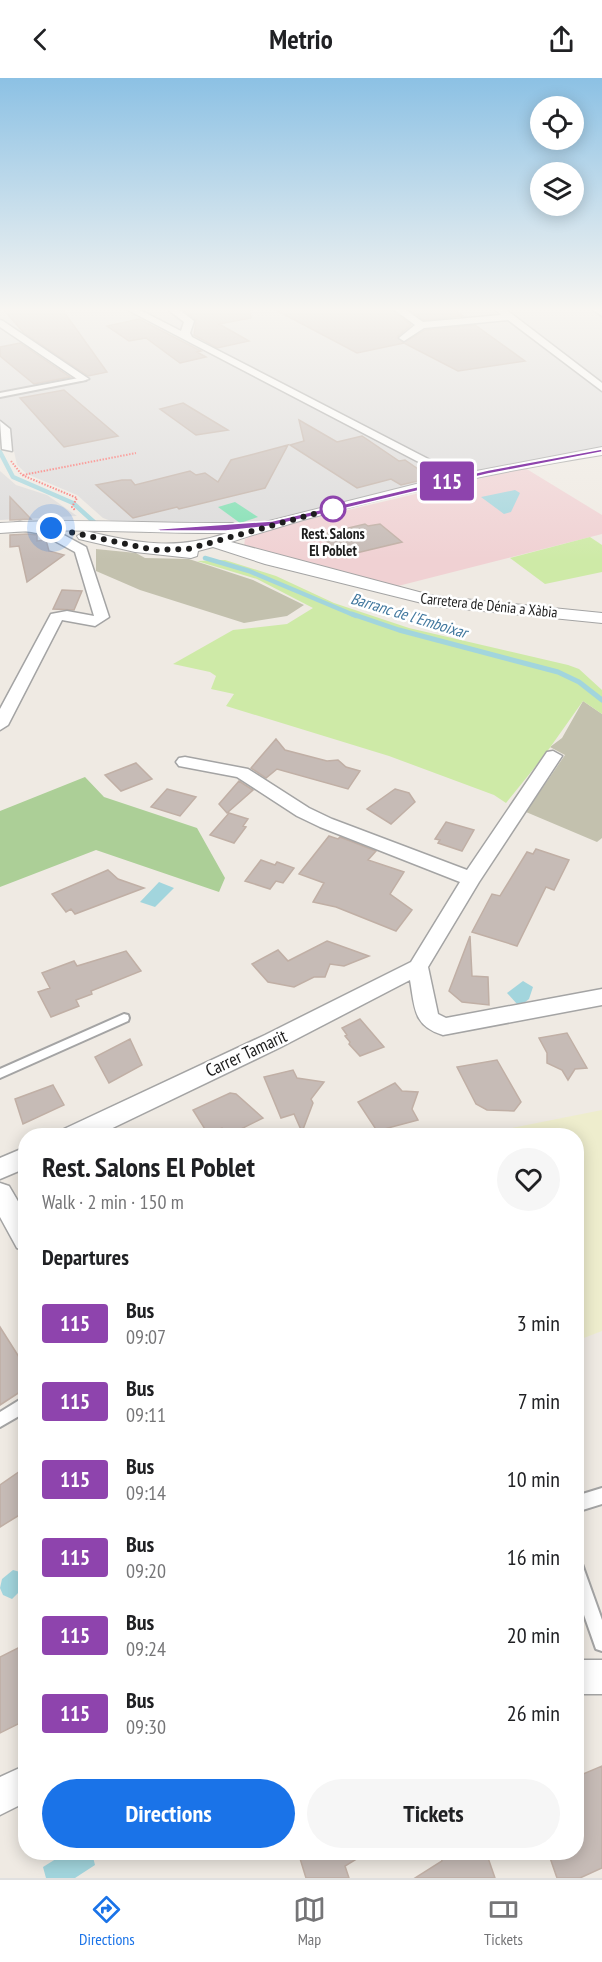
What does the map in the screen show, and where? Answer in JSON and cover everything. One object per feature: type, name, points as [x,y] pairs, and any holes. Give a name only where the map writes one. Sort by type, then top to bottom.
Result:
[{"type":"street","points":[[288,392],[459,478]]},
{"type":"street","points":[[0,424],[4,429],[8,449]]},
{"type":"street","points":[[215,542],[272,523],[459,478],[602,451]]},
{"type":"street","points":[[160,529],[166,547],[139,544],[140,537],[160,529],[226,529],[272,523]]},
{"type":"street","name":"Carretera de Dénia a Xàbia","points":[[0,528],[56,524],[160,529]]},
{"type":"street","points":[[0,726],[56,617],[67,615],[95,622],[102,617],[81,550],[46,531],[23,526]]},
{"type":"street","name":"Carretera de Dénia a Xàbia","points":[[23,526],[272,560]]},
{"type":"street","name":"Carretera de Dénia a Xàbia","points":[[166,547],[215,542],[272,560],[434,601],[602,618]]},
{"type":"street","points":[[553,756],[471,879],[418,967],[427,1014],[429,1019],[443,1027],[602,997]]},
{"type":"street","points":[[185,762],[242,773],[303,812],[326,823],[471,879]]},
{"type":"street","name":"Carrer Tamarit","points":[[89,1128],[273,1041],[418,967]]},
{"type":"street","points":[[0,1169],[18,1161]]},
{"type":"street","points":[[1,1199],[18,1227]]},
{"type":"street","points":[[584,1677],[602,1677]]},
{"type":"street","points":[[0,1797],[18,1787]]},
{"type":"lane","points":[[0,395],[16,392]]},
{"type":"lane","points":[[0,1074],[124,1018]]},
{"type":"lane","points":[[0,1420],[18,1408]]},
{"type":"lane","points":[[584,1502],[602,1497]]},
{"type":"lane","points":[[584,1592],[602,1643]]},
{"type":"path","points":[[8,449],[12,465],[22,475],[77,498],[78,500],[72,507],[81,516]]},
{"type":"path","points":[[22,475],[136,453]]},
{"type":"shaded area","points":[[0,392],[602,392],[602,448],[462,474],[271,520],[197,525],[114,522],[103,518],[77,495],[27,474],[17,465],[10,433],[0,420]]},
{"type":"shaded area","points":[[525,468],[602,515],[602,534],[398,586],[244,546],[245,539],[264,530]]},
{"type":"shaded area","points":[[0,471],[16,485],[47,495],[77,516],[0,520]]},
{"type":"shaded area","points":[[96,549],[136,553],[145,558],[189,559],[253,580],[304,605],[287,616],[244,623],[140,590],[96,571]]},
{"type":"shaded area","points":[[583,701],[602,714],[602,838],[597,842],[526,812],[565,755],[550,747],[562,738]]},
{"type":"green space","points":[[235,502],[258,517],[240,523],[218,507]]},
{"type":"green space","points":[[590,537],[602,545],[602,572],[545,584],[510,558]]},
{"type":"green space","points":[[225,560],[276,576],[334,603],[409,628],[579,669],[602,690],[602,714],[583,701],[544,756],[506,803],[494,795],[389,756],[226,706],[234,694],[211,689],[216,676],[210,672],[173,664],[233,630],[287,624],[313,608],[257,579],[197,561]]},
{"type":"green space","points":[[85,777],[104,797],[197,828],[225,878],[219,892],[96,850],[0,887],[0,811]]},
{"type":"green space","points":[[602,1110],[602,1331],[584,1338],[584,1128],[512,1128]]},
{"type":"water","points":[[515,490],[520,493],[511,512],[504,514],[481,497]]},
{"type":"water","points":[[159,882],[174,888],[155,907],[140,902]]},
{"type":"water","points":[[523,981],[533,987],[529,999],[517,1004],[507,993]]},
{"type":"water","points":[[13,1570],[18,1571],[18,1593],[12,1599],[3,1595],[0,1588],[2,1579]]},
{"type":"water","points":[[54,1860],[94,1860],[95,1865],[75,1878],[46,1878],[43,1867]]},
{"type":"building","points":[[66,392],[118,436],[64,447],[20,398]]},
{"type":"building","points":[[183,403],[228,430],[196,435],[160,409]]},
{"type":"building","points":[[299,420],[337,442],[362,436],[399,461],[405,460],[431,478],[401,485],[391,479],[357,488],[290,445],[304,441]]},
{"type":"building","points":[[288,445],[265,488],[179,509],[177,507],[133,518],[96,485],[131,480],[135,485],[190,471],[196,475],[205,473],[218,482],[231,460]]},
{"type":"building","points":[[10,497],[31,519],[10,520]]},
{"type":"building","points":[[365,524],[368,526],[380,524],[402,542],[344,556],[319,535]]},
{"type":"building","points":[[10,535],[37,535],[37,541],[46,540],[49,551],[64,555],[27,582],[19,546],[10,547]]},
{"type":"building","points":[[62,590],[82,591],[74,610],[53,609]]},
{"type":"building","points":[[276,739],[285,750],[327,761],[338,760],[346,767],[360,771],[348,789],[277,769],[266,778],[251,768]]},
{"type":"building","points":[[136,763],[152,779],[121,791],[105,775]]},
{"type":"building","points":[[239,781],[253,790],[227,813],[219,804]]},
{"type":"building","points":[[167,789],[196,797],[180,816],[151,807]]},
{"type":"building","points":[[395,789],[409,793],[415,802],[391,824],[367,809]]},
{"type":"building","points":[[229,813],[248,819],[243,826],[246,827],[234,843],[210,835]]},
{"type":"building","points":[[446,822],[474,830],[462,851],[438,843],[440,840],[435,839]]},
{"type":"building","points":[[329,836],[338,839],[340,837],[376,851],[368,860],[404,872],[390,894],[412,910],[396,931],[336,907],[313,902],[324,883],[299,874]]},
{"type":"building","points":[[536,849],[569,860],[554,890],[546,887],[517,946],[472,932],[492,894],[500,896],[527,852],[533,854]]},
{"type":"building","points":[[261,860],[275,865],[277,862],[294,868],[283,883],[276,881],[270,889],[245,881]]},
{"type":"building","points":[[108,870],[118,879],[144,888],[75,914],[71,909],[66,912],[52,894]]},
{"type":"building","points":[[470,936],[472,976],[488,977],[489,1005],[462,1002],[449,991]]},
{"type":"building","points":[[327,941],[369,956],[344,966],[330,964],[325,977],[314,977],[294,987],[268,982],[252,964],[278,950],[288,961]]},
{"type":"building","points":[[126,951],[141,971],[91,991],[92,994],[76,1000],[79,1006],[51,1017],[38,992],[50,988],[42,973],[74,961],[77,966]]},
{"type":"building","points":[[360,1019],[384,1047],[360,1056],[349,1044],[342,1028]]},
{"type":"building","points":[[567,1033],[587,1068],[575,1069],[568,1080],[562,1070],[547,1063],[547,1053],[539,1038]]},
{"type":"building","points":[[130,1039],[142,1065],[109,1083],[95,1057]]},
{"type":"building","points":[[497,1060],[521,1102],[514,1111],[487,1110],[476,1104],[457,1067]]},
{"type":"building","points":[[293,1070],[297,1078],[324,1082],[311,1099],[313,1103],[304,1128],[300,1128],[294,1114],[281,1118],[264,1077]]},
{"type":"building","points":[[395,1083],[402,1091],[418,1092],[412,1109],[418,1120],[388,1128],[375,1128],[358,1102]]},
{"type":"building","points":[[53,1085],[64,1105],[23,1124],[15,1099]]},
{"type":"building","points":[[230,1093],[236,1094],[263,1118],[243,1128],[204,1128],[193,1110]]},
{"type":"building","points":[[0,1327],[18,1355],[18,1393],[0,1405]]},
{"type":"building","points":[[18,1473],[18,1516],[0,1527],[0,1485]]},
{"type":"building","points":[[18,1648],[18,1724],[0,1733],[0,1657]]},
{"type":"building","points":[[602,1766],[602,1868],[580,1878],[557,1878],[551,1860],[584,1860],[584,1774]]},
{"type":"building","points":[[300,1860],[355,1860],[345,1866],[349,1878],[306,1878]]},
{"type":"building","points":[[489,1860],[495,1878],[415,1878],[442,1861]]},
{"type":"waterway","points":[[0,452],[13,477],[73,503],[95,523]]},
{"type":"waterway","name":"Barranc de l'Emboixar","points":[[205,558],[249,571],[356,616]]},
{"type":"waterway","name":"Barranc de l'Emboixar","points":[[352,614],[399,630],[558,672],[579,682],[602,700]]},
{"type":"bus line","name":"115","points":[[160,529],[226,529],[272,523],[515,466],[602,451]]},
{"type":"place","name":"Rest. Salons El Poblet","points":[[333,509]]},
{"type":"route","points":[[51,528],[120,545],[157,551],[173,548],[188,549],[272,523],[335,508],[333,509]]}]
